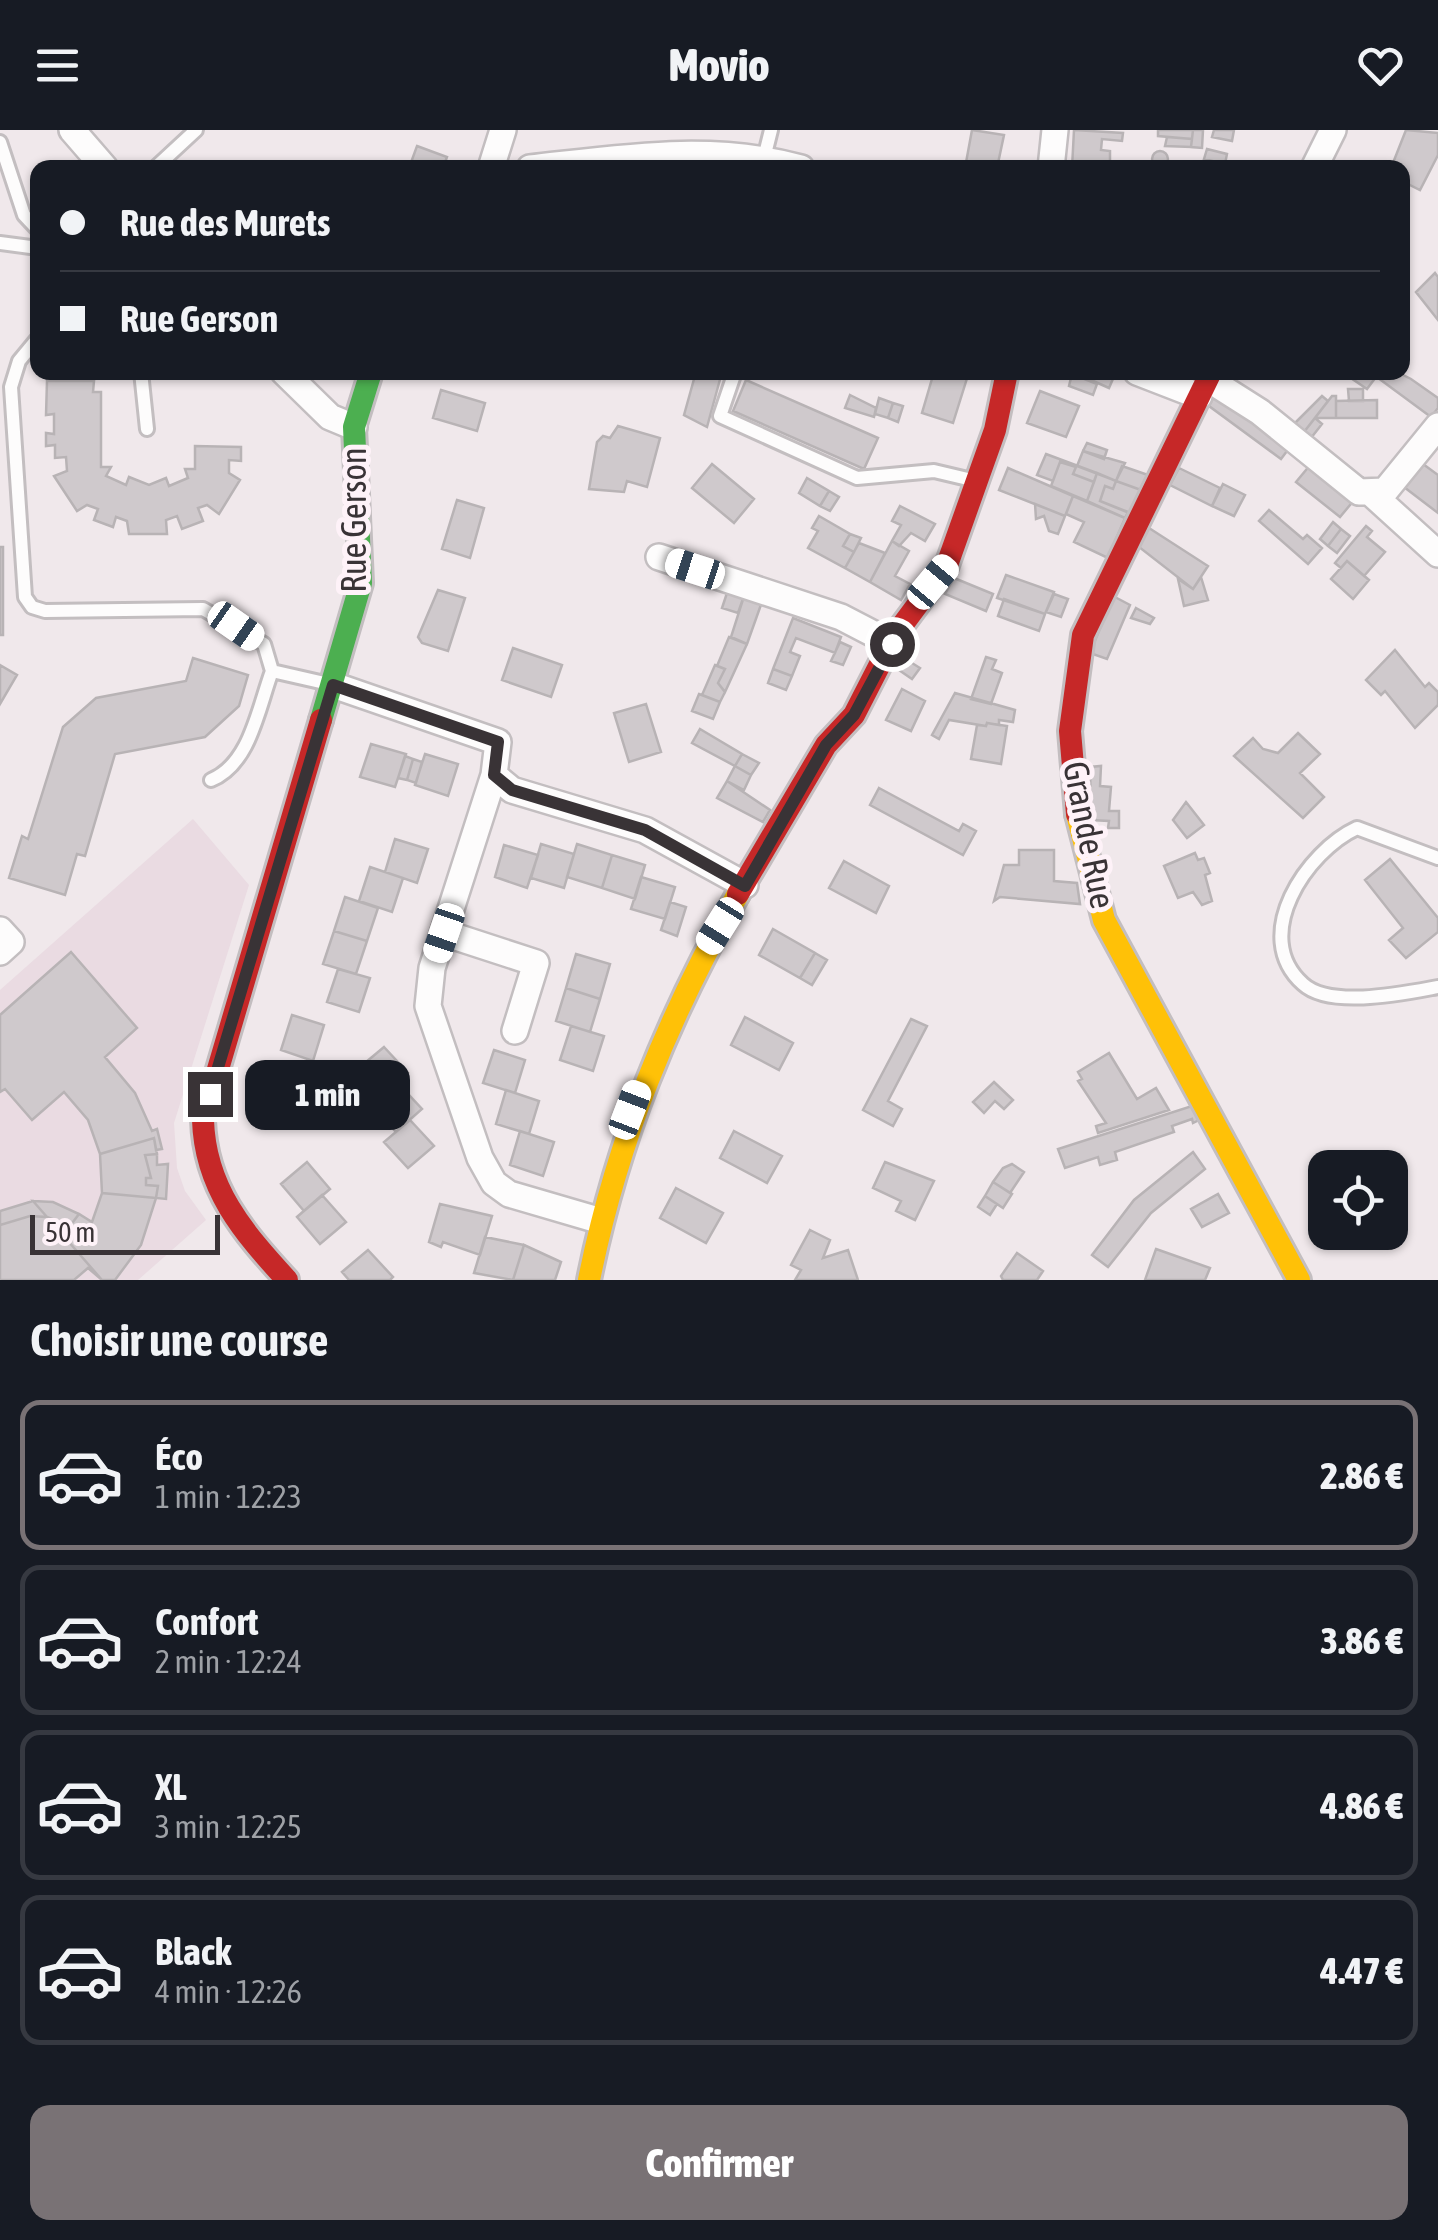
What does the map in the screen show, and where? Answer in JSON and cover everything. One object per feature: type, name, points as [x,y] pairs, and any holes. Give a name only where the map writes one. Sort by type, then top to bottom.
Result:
[{"type":"street","points":[[72,130],[98,160]]},
{"type":"street","points":[[494,160],[503,130]]},
{"type":"street","points":[[1052,160],[1055,130]]},
{"type":"street","points":[[1318,160],[1333,130]]},
{"type":"street","points":[[606,160],[685,152],[771,160]]},
{"type":"street","points":[[292,380],[330,417],[354,427]]},
{"type":"street","name":"Rue Gerson","points":[[278,1270],[209,1180],[201,1152],[203,1120],[361,582],[354,427],[369,380]]},
{"type":"street","points":[[588,1280],[598,1220],[651,1055],[683,987],[826,745],[854,715],[919,599],[948,565],[966,498],[977,481],[1005,380]]},
{"type":"street","points":[[1206,382],[1260,412],[1359,492],[1385,491],[1438,426]]},
{"type":"street","name":"Grande Rue","points":[[1206,382],[1083,635],[1070,730],[1072,780],[1104,920],[1299,1280]]},
{"type":"street","points":[[1372,494],[1438,554]]},
{"type":"street","points":[[659,557],[840,616],[892,644]]},
{"type":"street","points":[[333,685],[498,742],[494,775],[432,968],[428,1006],[484,1167],[509,1194],[598,1220]]},
{"type":"street","points":[[494,775],[512,790],[645,830],[745,886]]},
{"type":"street","points":[[0,930],[11,942],[0,952]]},
{"type":"street","points":[[444,933],[536,963],[514,1031]]},
{"type":"street","points":[[250,1280],[278,1270]]},
{"type":"lane","points":[[164,160],[196,130]]},
{"type":"lane","points":[[764,158],[771,130]]},
{"type":"lane","points":[[0,142],[24,215],[30,221]]},
{"type":"lane","points":[[0,243],[30,247]]},
{"type":"lane","points":[[30,348],[19,361],[11,387],[25,597],[32,607],[45,611],[203,610],[264,644],[272,672],[239,760],[229,773],[211,780]]},
{"type":"lane","points":[[143,380],[147,430]]},
{"type":"lane","points":[[732,380],[720,416],[857,478],[934,470],[977,481]]},
{"type":"lane","points":[[272,672],[333,685]]},
{"type":"lane","points":[[1438,858],[1357,828],[1334,839],[1287,900],[1280,945],[1303,984],[1334,998],[1438,987]]},
{"type":"shaded area","points":[[193,819],[249,885],[174,1123],[177,1168],[185,1191],[206,1220],[138,1280],[0,1280],[0,990]]},
{"type":"building","points":[[972,130],[1004,135],[999,160],[966,160]]},
{"type":"building","points":[[1074,130],[1123,133],[1122,141],[1102,139],[1101,150],[1110,151],[1110,160],[1072,160]]},
{"type":"building","points":[[1158,130],[1193,130],[1192,139],[1158,136]]},
{"type":"building","points":[[1193,130],[1203,130],[1202,148],[1191,147]]},
{"type":"building","points":[[1214,130],[1234,130],[1232,141],[1212,137]]},
{"type":"building","points":[[1406,130],[1438,133],[1438,155],[1420,190],[1410,185],[1410,160],[1394,160]]},
{"type":"building","points":[[1167,137],[1192,139],[1191,147],[1165,146]]},
{"type":"building","points":[[417,146],[447,157],[446,160],[412,160]]},
{"type":"building","points":[[1207,149],[1227,154],[1226,160],[1204,159]]},
{"type":"building","points":[[1160,151],[1167,160],[1152,159]]},
{"type":"building","points":[[1435,273],[1438,277],[1438,320],[1416,292]]},
{"type":"building","points":[[1410,378],[1438,398],[1438,408],[1431,417],[1381,380]]},
{"type":"building","points":[[694,380],[720,380],[707,427],[684,415]]},
{"type":"building","points":[[746,380],[878,438],[864,469],[733,411]]},
{"type":"building","points":[[932,380],[966,380],[953,423],[922,413]]},
{"type":"building","points":[[1070,380],[1097,384],[1093,395],[1069,386]]},
{"type":"building","points":[[1091,380],[1112,380],[1109,388]]},
{"type":"building","points":[[1354,380],[1374,380],[1367,389]]},
{"type":"building","points":[[47,381],[94,381],[93,392],[101,392],[101,467],[111,467],[106,476],[126,485],[129,477],[149,485],[166,478],[169,486],[188,478],[185,469],[195,469],[195,446],[241,447],[241,461],[229,460],[229,473],[240,480],[219,514],[207,505],[198,508],[203,521],[182,529],[177,516],[166,520],[167,534],[129,534],[127,521],[116,517],[113,527],[94,520],[98,509],[87,505],[77,511],[54,476],[67,471],[66,457],[55,458],[55,445],[46,446],[46,433],[54,434],[54,414],[46,415]]},
{"type":"building","points":[[1348,389],[1363,389],[1363,401],[1349,401]]},
{"type":"building","points":[[441,390],[485,403],[477,431],[433,418]]},
{"type":"building","points":[[1217,390],[1290,447],[1281,459],[1209,406]]},
{"type":"building","points":[[1040,391],[1079,406],[1066,437],[1027,423]]},
{"type":"building","points":[[850,395],[876,408],[874,417],[845,408]]},
{"type":"building","points":[[1322,396],[1328,401],[1304,432],[1294,424]]},
{"type":"building","points":[[1336,396],[1336,418],[1315,418]]},
{"type":"building","points":[[879,398],[893,403],[888,418],[875,414]]},
{"type":"building","points":[[1377,400],[1377,418],[1336,418],[1336,401]]},
{"type":"building","points":[[893,403],[903,406],[898,422],[888,418]]},
{"type":"building","points":[[1315,418],[1322,424],[1311,438],[1304,432]]},
{"type":"building","points":[[618,426],[660,438],[647,487],[627,481],[624,492],[589,489],[597,442],[603,436],[610,438]]},
{"type":"building","points":[[1087,443],[1107,450],[1104,459],[1083,451]]},
{"type":"building","points":[[1083,451],[1125,463],[1116,481],[1077,466]]},
{"type":"building","points":[[1046,454],[1097,473],[1094,482],[1073,474],[1076,467],[1060,462],[1053,481],[1037,475]]},
{"type":"building","points":[[1060,462],[1076,467],[1073,474],[1094,482],[1087,501],[1051,486]]},
{"type":"building","points":[[712,464],[754,499],[734,523],[692,488]]},
{"type":"building","points":[[1311,464],[1355,499],[1340,517],[1296,482]]},
{"type":"building","points":[[1423,464],[1438,475],[1438,513],[1404,487]]},
{"type":"building","points":[[1122,466],[1148,475],[1141,490],[1116,481]]},
{"type":"building","points":[[1008,468],[1073,496],[1065,516],[999,490]]},
{"type":"building","points":[[1179,468],[1220,488],[1212,506],[1170,485]]},
{"type":"building","points":[[1097,473],[1116,481],[1113,489],[1105,486],[1100,501],[1128,512],[1125,518],[1087,501]]},
{"type":"building","points":[[807,478],[829,491],[820,506],[799,493]]},
{"type":"building","points":[[1116,481],[1141,490],[1129,513],[1100,501],[1105,486],[1113,489]]},
{"type":"building","points":[[1223,484],[1245,495],[1234,516],[1212,506]]},
{"type":"building","points":[[829,491],[839,497],[830,511],[820,506]]},
{"type":"building","points":[[1073,496],[1125,518],[1108,558],[1074,542],[1084,522],[1066,514]]},
{"type":"building","points":[[457,500],[484,508],[470,558],[442,549]]},
{"type":"building","points":[[1035,504],[1065,516],[1058,534],[1049,531],[1044,516],[1036,519]]},
{"type":"building","points":[[900,506],[935,524],[925,541],[911,533],[899,546],[892,541],[901,525],[892,521]]},
{"type":"building","points":[[1269,510],[1303,539],[1307,535],[1322,548],[1308,564],[1259,521]]},
{"type":"building","points":[[819,516],[850,534],[843,546],[854,552],[845,568],[808,548],[818,531],[812,528]]},
{"type":"building","points":[[1333,522],[1341,529],[1328,546],[1320,539]]},
{"type":"building","points":[[1366,526],[1372,531],[1367,537],[1385,552],[1364,576],[1347,561],[1341,568],[1335,563]]},
{"type":"building","points":[[1149,528],[1208,566],[1193,589],[1139,547]]},
{"type":"building","points":[[1341,529],[1350,536],[1337,553],[1328,546]]},
{"type":"building","points":[[850,534],[861,538],[854,552],[843,546]]},
{"type":"building","points":[[892,541],[909,551],[895,576],[910,584],[901,600],[870,582]]},
{"type":"building","points":[[859,543],[885,553],[870,582],[845,568]]},
{"type":"building","points":[[3,547],[3,635],[0,635]]},
{"type":"building","points":[[1347,561],[1369,580],[1353,599],[1331,579]]},
{"type":"building","points":[[1006,575],[1054,592],[1045,614],[997,598]]},
{"type":"building","points":[[1201,577],[1208,600],[1184,606],[1178,579],[1193,589]]},
{"type":"building","points":[[954,578],[993,594],[986,611],[945,594]]},
{"type":"building","points":[[729,587],[745,593],[738,613],[722,608]]},
{"type":"building","points":[[438,590],[465,598],[448,651],[422,643],[418,637]]},
{"type":"building","points":[[745,593],[763,599],[747,644],[731,637]]},
{"type":"building","points":[[1054,594],[1068,599],[1061,617],[1046,612]]},
{"type":"building","points":[[1113,596],[1130,605],[1107,659],[1090,653]]},
{"type":"building","points":[[1004,599],[1045,614],[1039,631],[998,616]]},
{"type":"building","points":[[1136,608],[1154,618],[1150,624],[1131,618]]},
{"type":"building","points":[[793,618],[841,637],[835,653],[796,638],[790,652],[800,656],[792,676],[773,669]]},
{"type":"building","points":[[729,637],[747,644],[725,692],[718,683],[725,669],[717,666]]},
{"type":"building","points":[[840,642],[851,647],[843,665],[831,661]]},
{"type":"building","points":[[513,648],[562,665],[551,697],[502,680]]},
{"type":"building","points":[[1395,650],[1425,687],[1429,683],[1438,692],[1438,705],[1415,728],[1385,691],[1381,695],[1366,680]]},
{"type":"building","points":[[986,657],[996,660],[992,669],[1002,673],[991,704],[971,699]]},
{"type":"building","points":[[193,658],[248,675],[239,706],[205,737],[115,754],[85,856],[77,854],[65,895],[9,878],[22,836],[28,839],[63,727],[96,698],[186,681]]},
{"type":"building","points":[[904,658],[920,668],[912,679],[896,668]]},
{"type":"building","points":[[0,665],[17,675],[0,704]]},
{"type":"building","points":[[715,665],[725,669],[718,683],[725,692],[720,702],[702,695]]},
{"type":"building","points":[[773,669],[792,676],[786,690],[768,683]]},
{"type":"building","points":[[902,689],[925,701],[911,731],[886,720]]},
{"type":"building","points":[[955,693],[1015,710],[1013,722],[999,720],[999,725],[986,726],[949,720],[939,739],[932,735]]},
{"type":"building","points":[[699,694],[720,702],[713,719],[692,711]]},
{"type":"building","points":[[646,704],[661,752],[629,762],[614,713]]},
{"type":"building","points":[[977,725],[1007,726],[1001,764],[971,759]]},
{"type":"building","points":[[700,729],[742,754],[735,766],[692,743]]},
{"type":"building","points":[[1298,733],[1320,754],[1300,773],[1324,797],[1303,818],[1234,756],[1253,738],[1263,749],[1278,753]]},
{"type":"building","points":[[371,744],[406,754],[395,787],[360,777]]},
{"type":"building","points":[[425,754],[458,764],[448,796],[415,785]]},
{"type":"building","points":[[742,754],[759,763],[751,775],[735,766]]},
{"type":"building","points":[[405,756],[413,759],[407,780],[398,778]]},
{"type":"building","points":[[413,759],[422,762],[416,783],[407,780]]},
{"type":"building","points":[[735,766],[751,775],[744,790],[727,781]]},
{"type":"building","points":[[1101,766],[1100,786],[1111,787],[1109,811],[1119,811],[1119,828],[1108,828],[1109,821],[1091,820],[1090,767]]},
{"type":"building","points":[[727,781],[770,810],[763,822],[717,798]]},
{"type":"building","points":[[879,788],[959,831],[963,824],[976,831],[963,855],[870,805]]},
{"type":"building","points":[[1186,802],[1204,825],[1187,838],[1173,820]]},
{"type":"building","points":[[395,839],[428,849],[417,883],[385,872]]},
{"type":"building","points":[[541,844],[574,854],[564,888],[531,878]]},
{"type":"building","points":[[577,844],[612,855],[602,888],[567,877]]},
{"type":"building","points":[[504,845],[538,855],[527,888],[495,877]]},
{"type":"building","points":[[1019,850],[1054,850],[1054,881],[1077,883],[1080,904],[1000,897],[994,901],[1004,865],[1019,865]]},
{"type":"building","points":[[1195,853],[1198,860],[1204,858],[1210,873],[1205,875],[1212,901],[1202,905],[1193,892],[1178,898],[1164,866]]},
{"type":"building","points":[[612,855],[645,865],[635,899],[602,888]]},
{"type":"building","points":[[1390,859],[1438,918],[1438,932],[1406,958],[1389,940],[1403,928],[1365,880]]},
{"type":"building","points":[[844,861],[889,886],[876,913],[829,888]]},
{"type":"building","points":[[370,867],[403,878],[392,912],[359,901]]},
{"type":"building","points":[[641,877],[675,887],[665,919],[631,909]]},
{"type":"building","points":[[345,897],[378,908],[367,941],[334,931]]},
{"type":"building","points":[[670,902],[686,907],[677,936],[661,930]]},
{"type":"building","points":[[773,929],[815,953],[800,978],[759,955]]},
{"type":"building","points":[[334,931],[367,941],[356,974],[323,964]]},
{"type":"building","points":[[71,952],[137,1028],[105,1057],[135,1093],[152,1131],[157,1129],[162,1149],[156,1150],[154,1138],[100,1154],[88,1120],[64,1092],[32,1120],[5,1089],[0,1092],[0,1015]]},
{"type":"building","points":[[815,953],[827,960],[812,985],[800,978]]},
{"type":"building","points":[[576,954],[610,964],[600,999],[566,988]]},
{"type":"building","points":[[338,969],[370,978],[359,1012],[327,1002]]},
{"type":"building","points":[[566,988],[600,999],[590,1032],[556,1021]]},
{"type":"building","points":[[292,1015],[324,1025],[313,1061],[281,1050]]},
{"type":"building","points":[[745,1017],[793,1043],[779,1070],[731,1045]]},
{"type":"building","points":[[911,1019],[927,1026],[888,1101],[902,1109],[893,1126],[863,1110]]},
{"type":"building","points":[[571,1026],[604,1036],[593,1071],[560,1060]]},
{"type":"building","points":[[384,1047],[408,1073],[383,1095],[359,1068]]},
{"type":"building","points":[[494,1050],[525,1060],[515,1093],[483,1083]]},
{"type":"building","points":[[1109,1053],[1137,1099],[1156,1088],[1169,1110],[1098,1133],[1096,1126],[1106,1123],[1078,1081],[1082,1079],[1078,1072]]},
{"type":"building","points":[[262,1077],[294,1086],[283,1121],[251,1110]]},
{"type":"building","points":[[397,1082],[422,1109],[396,1132],[371,1105]]},
{"type":"building","points":[[994,1082],[1013,1100],[1004,1109],[995,1101],[984,1113],[973,1102]]},
{"type":"building","points":[[506,1090],[539,1101],[529,1134],[496,1124]]},
{"type":"building","points":[[1192,1106],[1199,1120],[1193,1123],[1192,1119],[1172,1126],[1174,1132],[1115,1152],[1117,1160],[1100,1165],[1098,1157],[1065,1168],[1058,1149]]},
{"type":"building","points":[[410,1120],[434,1146],[408,1168],[384,1142]]},
{"type":"building","points":[[520,1131],[554,1142],[543,1176],[510,1165]]},
{"type":"building","points":[[734,1131],[782,1156],[767,1183],[720,1158]]},
{"type":"building","points":[[154,1138],[157,1154],[145,1155],[151,1178],[146,1178],[146,1185],[158,1186],[156,1198],[102,1193],[100,1154]]},
{"type":"building","points":[[1193,1152],[1205,1169],[1151,1213],[1108,1267],[1092,1255],[1134,1200]]},
{"type":"building","points":[[157,1154],[157,1165],[168,1164],[166,1199],[156,1198],[158,1186],[146,1185],[146,1178],[151,1178],[145,1155]]},
{"type":"building","points":[[307,1162],[330,1189],[304,1211],[281,1184]]},
{"type":"building","points":[[885,1162],[934,1181],[915,1220],[896,1211],[901,1201],[873,1188]]},
{"type":"building","points":[[1012,1164],[1024,1172],[1010,1193],[993,1182],[1003,1168]]},
{"type":"building","points":[[993,1182],[1012,1194],[1003,1208],[985,1196]]},
{"type":"building","points":[[676,1188],[723,1213],[706,1243],[660,1218]]},
{"type":"building","points":[[102,1193],[156,1198],[141,1245],[115,1280],[102,1280],[47,1217],[70,1226],[79,1214],[92,1222]]},
{"type":"building","points":[[1218,1194],[1229,1213],[1202,1227],[1191,1209]]},
{"type":"building","points":[[322,1195],[346,1222],[320,1244],[297,1217]]},
{"type":"building","points":[[985,1196],[997,1204],[990,1215],[978,1207]]},
{"type":"building","points":[[33,1201],[47,1217],[30,1216],[0,1225],[0,1211]]},
{"type":"building","points":[[33,1201],[53,1202],[79,1214],[70,1226],[47,1217]]},
{"type":"building","points":[[440,1204],[492,1216],[480,1255],[443,1242],[441,1247],[429,1242]]},
{"type":"building","points":[[30,1216],[47,1217],[102,1280],[88,1268],[74,1280],[0,1280],[0,1225]]},
{"type":"building","points":[[810,1230],[830,1240],[823,1258],[848,1250],[858,1280],[795,1280],[801,1270],[791,1265]]},
{"type":"building","points":[[485,1237],[524,1245],[513,1280],[474,1273]]},
{"type":"building","points":[[524,1245],[561,1262],[555,1280],[513,1280]]},
{"type":"building","points":[[1156,1249],[1210,1268],[1205,1280],[1145,1280]]},
{"type":"building","points":[[368,1250],[393,1277],[390,1280],[349,1280],[342,1272]]},
{"type":"building","points":[[1017,1253],[1043,1271],[1037,1280],[1003,1280],[1001,1276]]},
{"type":"traffic: fast","points":[[321,720],[361,583],[354,427],[369,380]]},
{"type":"traffic: slow","points":[[1077,814],[1104,920],[1299,1280]]},
{"type":"traffic: slow","points":[[589,1280],[614,1178],[648,1081],[689,987],[738,894]]},
{"type":"traffic: jam","points":[[738,894],[826,745],[854,715],[895,635],[947,565],[995,430],[1005,380]]},
{"type":"traffic: jam","points":[[1077,814],[1070,731],[1083,635],[1207,380]]},
{"type":"traffic: jam","points":[[287,1280],[229,1208],[211,1167],[203,1120],[321,720]]},
{"type":"route","points":[[210,1094],[333,685],[473,730],[498,742],[494,775],[512,790],[645,830],[745,886],[826,745],[854,715],[892,644]]}]
